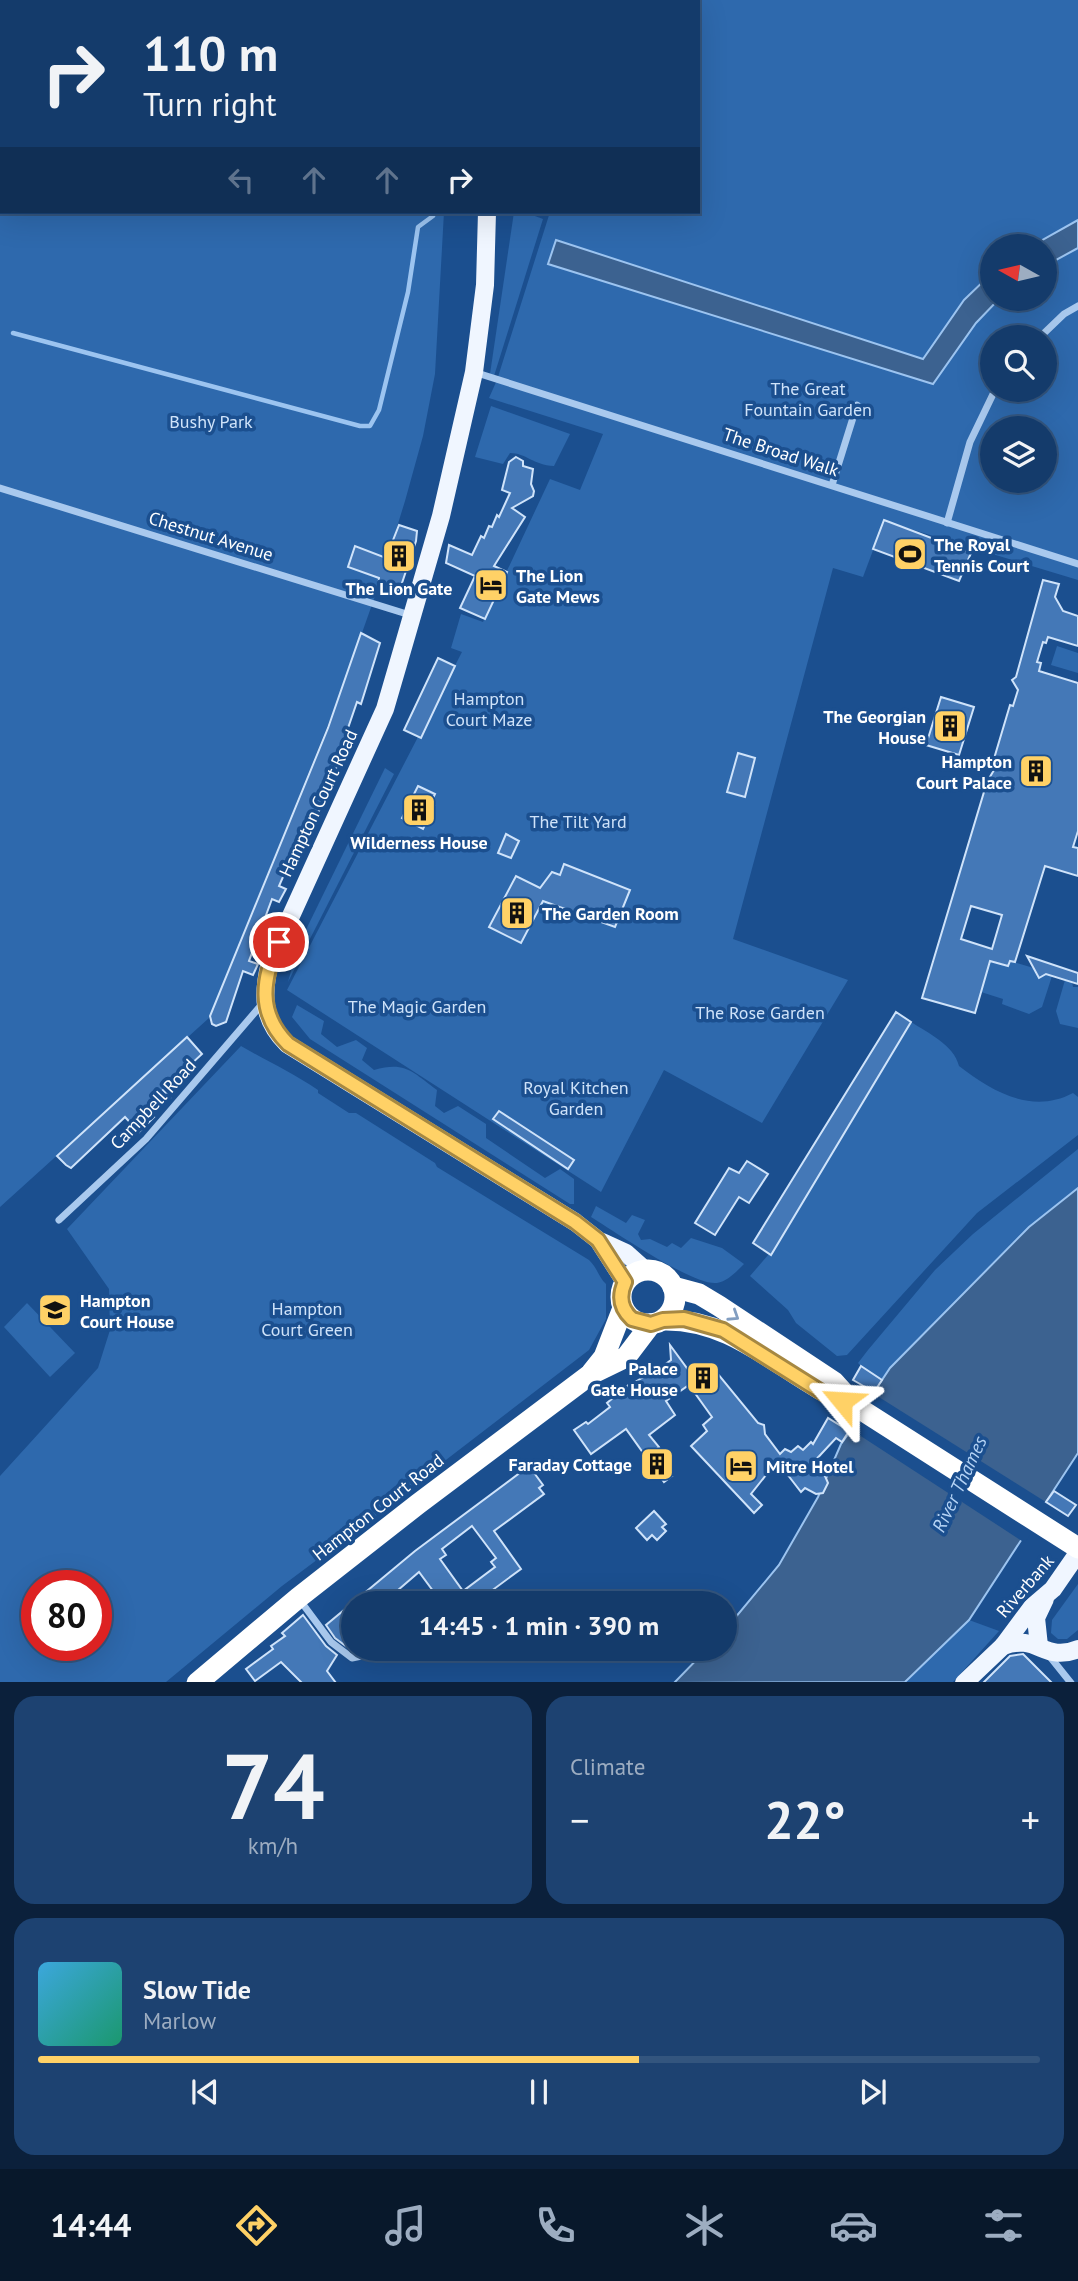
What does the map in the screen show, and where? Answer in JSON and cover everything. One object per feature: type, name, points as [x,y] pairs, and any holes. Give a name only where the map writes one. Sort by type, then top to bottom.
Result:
[{"type":"highway","points":[[860,1409],[834,1382],[699,1294],[673,1287],[660,1273],[645,1270],[625,1282],[621,1295],[623,1308],[632,1319],[657,1322],[684,1319],[723,1330],[828,1396],[860,1409],[1078,1548]]},
{"type":"highway","points":[[657,1322],[674,1302],[673,1287]]},
{"type":"highway","name":"Hampton Court Road","points":[[591,1374],[604,1357],[623,1308]]},
{"type":"highway","name":"Hampton Court Road","points":[[197,1682],[298,1598],[591,1374],[626,1357],[657,1322]]},
{"type":"main road","name":"Hampton Court Road","points":[[264,1003],[270,962],[385,709],[441,516],[474,372],[485,285],[487,214]]},
{"type":"main road","points":[[264,1003],[277,1034],[298,1051],[445,1140],[575,1222],[598,1240],[626,1254],[645,1270]]},
{"type":"main road","points":[[598,1240],[625,1282]]},
{"type":"main road","name":"Riverbank","points":[[964,1682],[1003,1646],[1078,1553]]},
{"type":"main road","points":[[1042,1648],[1037,1618],[1046,1596]]},
{"type":"main road","name":"Riverbank","points":[[1003,1646],[1021,1641],[1067,1653],[1078,1649]]},
{"type":"street","points":[[1053,325],[1078,306]]},
{"type":"street","name":"The Broad Walk","points":[[474,372],[1078,564]]},
{"type":"street","points":[[947,523],[970,442],[989,402]]},
{"type":"street","points":[[832,485],[857,405]]},
{"type":"street","name":"Chestnut Avenue","points":[[0,488],[412,616]]},
{"type":"street","name":"Campbell Road","points":[[60,1220],[146,1139],[264,1003]]},
{"type":"street","points":[[298,1598],[331,1642],[341,1650]]},
{"type":"street","points":[[1042,1648],[1071,1682]]},
{"type":"green space","points":[[700,0],[1078,0],[1078,580],[884,521],[863,577],[833,568],[733,939],[848,980],[762,1123],[664,1070],[601,1192],[287,990],[462,652],[451,648],[461,614],[483,622],[550,479],[580,490],[603,434],[489,398],[549,214],[700,214]]},
{"type":"green space","name":"Bushy Park","points":[[0,214],[444,214],[435,374],[423,436],[405,501],[340,695],[209,1018],[0,1207]]},
{"type":"green space","points":[[514,214],[529,214],[543,219],[494,376],[490,374]]},
{"type":"green space","points":[[491,406],[570,434],[554,466],[510,453],[503,464],[475,457]]},
{"type":"green space","points":[[1057,646],[1078,653],[1078,673],[1051,665]]},
{"type":"green space","points":[[385,768],[394,774],[288,982],[298,946]]},
{"type":"green space","points":[[990,961],[1008,966],[1010,961],[1037,969],[1038,976],[1052,976],[1042,1007],[1029,1014],[1002,1004],[1003,999],[981,992]]},
{"type":"green space","points":[[1065,980],[1072,982],[1073,987],[1078,987],[1078,1028],[1060,1024],[1056,1011]]},
{"type":"green space","points":[[297,1005],[324,1021],[321,1034],[337,1047],[356,1040],[367,1048],[362,1060],[374,1070],[394,1067],[415,1073],[437,1090],[435,1106],[444,1113],[458,1106],[486,1124],[486,1138],[545,1178],[560,1169],[574,1179],[574,1204],[570,1204],[310,1039],[292,1017]]},
{"type":"green space","points":[[911,1022],[946,1046],[959,1066],[998,1091],[1027,1101],[1042,1102],[1073,1093],[1078,1097],[1078,1135],[977,1213],[847,1355],[837,1356],[796,1323],[788,1310],[750,1276],[771,1254]]},
{"type":"green space","name":"Hampton Court Green","points":[[241,1046],[309,1084],[349,1113],[356,1113],[435,1163],[437,1167],[589,1260],[606,1284],[606,1319],[589,1350],[282,1586],[166,1682],[0,1682],[0,1476],[98,1368],[110,1330],[109,1289],[67,1229]]},
{"type":"green space","points":[[1078,1149],[1078,1188],[1029,1227],[890,1368],[882,1380],[858,1363],[935,1270],[973,1234]]},
{"type":"green space","points":[[596,1206],[626,1223],[632,1215],[645,1220],[638,1234],[641,1240],[650,1239],[667,1247],[672,1243],[681,1248],[691,1238],[722,1248],[744,1264],[728,1278],[717,1283],[690,1276],[591,1217]]},
{"type":"green space","points":[[27,1303],[75,1353],[50,1377],[4,1327]]},
{"type":"green space","points":[[1078,1584],[1078,1630],[1067,1639],[1058,1639],[1051,1633],[1052,1620]]},
{"type":"green space","points":[[969,1620],[999,1631],[953,1682],[906,1682]]},
{"type":"water","points":[[1078,220],[1078,248],[1057,259],[1057,234],[1053,234]]},
{"type":"water","points":[[556,240],[923,359],[964,300],[980,285],[980,312],[987,312],[933,384],[548,264]]},
{"type":"water","name":"River Thames","points":[[1078,1188],[1078,1453],[969,1620],[905,1682],[675,1682],[695,1661],[737,1661],[737,1616],[779,1565],[818,1497],[841,1444],[877,1395],[876,1389],[890,1368],[1029,1227]]},
{"type":"pier","points":[[874,1394],[1049,1504],[1025,1543],[850,1429]]},
{"type":"building","points":[[516,457],[523,461],[523,466],[533,469],[531,484],[534,491],[533,496],[512,508],[525,517],[494,566],[507,572],[485,619],[460,608],[475,576],[446,563],[449,545],[472,555],[481,536],[484,538],[489,526],[492,527],[497,515],[499,517],[510,493],[502,490],[509,462]]},
{"type":"building","points":[[884,520],[971,553],[959,581],[873,549]]},
{"type":"building","name":"The Lion Gate","points":[[399,525],[417,531],[416,541],[400,589],[390,593],[378,589],[379,578],[348,567],[355,546],[386,558]]},
{"type":"building","name":"Hampton Court Palace","points":[[1043,580],[1059,584],[1055,597],[1063,611],[1078,616],[1078,646],[1048,637],[1046,643],[1043,642],[1037,662],[1041,663],[1039,671],[1078,683],[1078,831],[1073,847],[1078,848],[1078,876],[1045,866],[1015,962],[1010,961],[1008,966],[990,961],[975,1013],[922,998],[987,782],[994,770],[990,763],[993,762],[1010,705],[1013,706],[1018,690],[1012,680],[1016,677]],"holes":[[[971,906],[1002,915],[992,949],[961,939]]]},
{"type":"building","points":[[361,633],[380,643],[361,704],[357,702],[347,731],[351,732],[310,833],[293,862],[290,861],[279,886],[286,889],[279,902],[272,899],[249,961],[258,964],[253,975],[243,971],[226,1022],[216,1026],[212,1024],[210,1016],[328,728]]},
{"type":"building","points":[[438,658],[455,666],[421,738],[404,730]]},
{"type":"building","name":"The Georgian House","points":[[941,697],[974,707],[959,755],[926,745]]},
{"type":"building","points":[[738,753],[755,758],[745,797],[727,792]]},
{"type":"building","name":"Wilderness House","points":[[418,786],[435,794],[430,804],[434,806],[423,829],[402,818]]},
{"type":"building","points":[[506,834],[519,841],[511,858],[498,853]]},
{"type":"building","points":[[564,864],[630,890],[615,927],[543,901],[521,943],[489,927],[516,876],[540,888],[552,872],[560,875]]},
{"type":"building","points":[[1027,956],[1078,973],[1078,984],[1046,974],[1039,978]]},
{"type":"building","points":[[896,1012],[911,1022],[771,1255],[753,1243]]},
{"type":"building","points":[[187,1037],[202,1054],[163,1090],[170,1098],[139,1132],[125,1117],[71,1168],[57,1156]]},
{"type":"building","points":[[499,1111],[574,1160],[568,1169],[493,1119]]},
{"type":"building","points":[[747,1161],[768,1174],[749,1203],[739,1197],[715,1235],[695,1223],[729,1168],[739,1173]]},
{"type":"building","points":[[670,1345],[692,1375],[709,1363],[758,1423],[764,1425],[765,1434],[780,1454],[785,1449],[791,1452],[798,1446],[803,1450],[811,1442],[813,1444],[828,1418],[849,1431],[842,1442],[836,1438],[811,1465],[825,1476],[828,1483],[823,1493],[816,1494],[805,1488],[801,1492],[777,1461],[751,1494],[762,1505],[754,1513],[691,1446],[707,1431],[703,1425],[712,1417],[689,1385],[666,1401],[675,1415],[649,1435],[659,1447],[654,1451],[672,1476],[664,1482],[626,1429],[591,1454],[574,1430],[586,1422],[588,1424],[610,1407],[607,1403],[632,1382],[650,1373],[650,1367],[660,1368],[671,1360]]},
{"type":"building","points":[[861,1366],[882,1380],[874,1392],[853,1380]]},
{"type":"building","points":[[529,1466],[543,1485],[539,1488],[544,1494],[494,1531],[521,1569],[491,1591],[463,1591],[433,1591],[419,1572],[397,1591],[367,1591],[415,1551]],"holes":[[[472,1526],[496,1558],[491,1562],[495,1567],[463,1591],[440,1559],[446,1555],[442,1549]]]},
{"type":"building","points":[[1054,1491],[1076,1505],[1068,1516],[1046,1502]]},
{"type":"building","points":[[654,1511],[666,1524],[662,1527],[666,1531],[657,1540],[652,1535],[647,1540],[636,1528]]},
{"type":"building","points":[[341,1613],[341,1642],[335,1638],[326,1625]]},
{"type":"building","points":[[303,1615],[326,1646],[337,1655],[327,1671],[335,1682],[301,1682],[281,1662],[255,1681],[246,1669],[273,1649],[271,1646],[285,1636],[282,1633]]},
{"type":"building","points":[[1023,1654],[1051,1682],[984,1682],[1010,1656]]},
{"type":"waterway","points":[[13,333],[360,426],[370,426],[379,410],[408,292],[418,227],[433,216]]},
{"type":"place","name":"The Royal Tennis Court","points":[[910,554]]},
{"type":"place","name":"The Lion Gate","points":[[399,556]]},
{"type":"place","name":"The Lion Gate Mews","points":[[491,585]]},
{"type":"place","name":"The Georgian House","points":[[950,726]]},
{"type":"place","name":"Hampton Court Palace","points":[[1036,771]]},
{"type":"place","name":"Wilderness House","points":[[419,810]]},
{"type":"place","name":"The Garden Room","points":[[517,913]]},
{"type":"place","name":"Hampton Court House","points":[[55,1310]]},
{"type":"place","name":"Palace Gate House","points":[[703,1378]]},
{"type":"place","name":"Faraday Cottage","points":[[657,1464]]},
{"type":"place","name":"Mitre Hotel","points":[[741,1466]]},
{"type":"route","points":[[279,942],[270,962],[264,1003],[277,1034],[288,1044],[575,1222],[598,1240],[615,1262],[625,1282],[621,1299],[625,1312],[632,1319],[651,1324],[663,1320],[684,1319],[723,1330],[828,1396],[842,1401]]},
{"type":"park label","name":"The Great Fountain Garden","points":[[808,398]]},
{"type":"park label","name":"Hampton Court Maze","points":[[489,708]]},
{"type":"park label","name":"The Tilt Yard","points":[[578,821]]},
{"type":"park label","name":"The Magic Garden","points":[[417,1006]]},
{"type":"park label","name":"The Rose Garden","points":[[760,1012]]},
{"type":"park label","name":"Royal Kitchen Garden","points":[[576,1097]]}]
